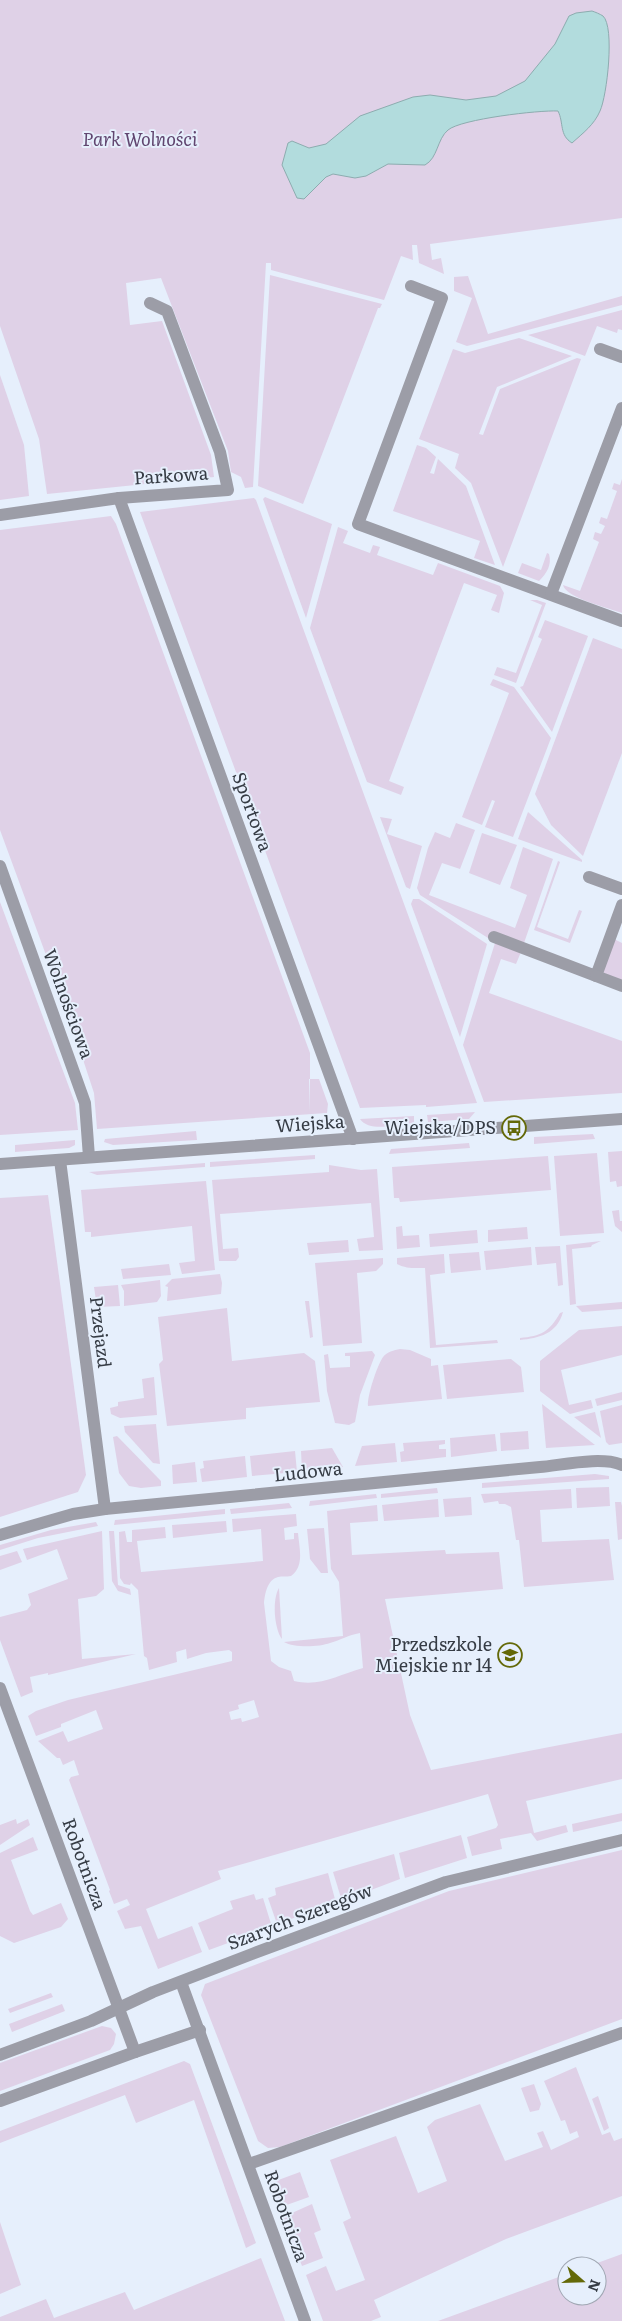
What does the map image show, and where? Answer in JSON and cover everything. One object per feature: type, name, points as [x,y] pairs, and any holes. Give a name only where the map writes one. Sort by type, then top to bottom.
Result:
[{"type":"street","points":[[411,286],[442,298],[358,524],[622,621]]},
{"type":"street","name":"Parkowa","points":[[0,515],[119,498],[228,490],[220,452],[167,311],[150,303]]},
{"type":"street","points":[[600,349],[622,357]]},
{"type":"street","points":[[552,594],[622,408]]},
{"type":"street","name":"Sportowa","points":[[119,498],[353,1139]]},
{"type":"street","name":"Wolnościowa","points":[[0,866],[85,1103],[89,1157]]},
{"type":"street","points":[[589,877],[622,889]]},
{"type":"street","points":[[596,976],[622,905]]},
{"type":"street","points":[[494,937],[622,986]]},
{"type":"street","name":"Wiejska","points":[[0,1164],[622,1119]]},
{"type":"street","name":"Przejazd","points":[[60,1160],[105,1509]]},
{"type":"street","name":"Ludowa","points":[[0,1535],[73,1514],[105,1509],[597,1462],[615,1462],[622,1465]]},
{"type":"street","name":"Robotnicza","points":[[0,1688],[135,2052]]},
{"type":"street","name":"Szarych Szeregów","points":[[0,2055],[119,2009],[181,1982],[446,1882],[622,1840]]},
{"type":"street","name":"Robotnicza","points":[[181,1982],[305,2321]]},
{"type":"street","points":[[0,2101],[200,2030]]},
{"type":"street","points":[[249,2164],[622,2033]]},
{"type":"green space","name":"Park Wolności","points":[[0,0],[622,0],[622,218],[430,244],[432,260],[441,258],[444,274],[419,263],[417,245],[412,245],[413,260],[401,256],[384,300],[271,270],[271,263],[266,263],[253,487],[245,488],[241,477],[231,472],[228,451],[161,278],[126,283],[130,325],[162,321],[211,455],[214,477],[47,494],[39,439],[0,326]]},
{"type":"green space","points":[[270,275],[382,304],[378,308],[303,504],[258,486]]},
{"type":"green space","points":[[468,276],[488,334],[622,296],[622,305],[467,346],[456,342],[472,298],[454,291],[454,277]]},
{"type":"green space","points":[[622,310],[622,330],[618,329],[617,333],[597,326],[585,356],[528,335]]},
{"type":"green space","points":[[519,338],[572,356],[497,387],[479,434],[483,435],[500,389],[577,358],[581,359],[503,567],[471,483],[455,468],[459,454],[419,439],[453,349],[465,353]]},
{"type":"green space","points":[[0,375],[24,445],[29,496],[0,500]]},
{"type":"green space","points":[[417,445],[426,448],[436,457],[430,473],[434,474],[438,459],[466,486],[495,565],[474,558],[480,541],[393,511]]},
{"type":"green space","points":[[622,479],[622,613],[580,598],[566,590],[563,585],[580,591],[599,542],[593,539],[595,532],[601,534],[605,526],[599,523],[601,517],[607,519],[617,491],[612,489],[614,483],[620,485]]},
{"type":"green space","points":[[265,497],[332,524],[306,618],[263,499]]},
{"type":"green space","points":[[254,498],[477,1103],[426,1107],[426,1105],[360,1108],[140,512]]},
{"type":"green space","points":[[111,516],[116,524],[310,1053],[310,1079],[319,1079],[328,1104],[327,1113],[97,1129],[94,1093],[71,1023],[0,830],[0,530]]},
{"type":"green space","points":[[338,527],[348,531],[343,543],[370,553],[373,545],[380,547],[377,555],[433,575],[438,563],[500,586],[504,593],[499,613],[491,610],[497,595],[464,583],[389,781],[404,787],[401,795],[367,782],[310,628]]},
{"type":"green space","points":[[547,553],[550,558],[549,565],[539,581],[518,573],[522,563],[541,570]]},
{"type":"green space","points":[[530,600],[546,603],[516,683],[494,675],[497,667],[516,673],[542,605]]},
{"type":"green space","points":[[545,620],[588,636],[552,732],[520,687],[523,686],[542,639],[538,637]]},
{"type":"green space","points":[[593,638],[622,649],[622,753],[583,856],[551,825],[535,794]]},
{"type":"green space","points":[[493,679],[514,687],[551,738],[513,837],[485,827],[495,801],[492,800],[482,825],[462,817],[509,693],[490,685]]},
{"type":"green space","points":[[528,812],[582,860],[582,862],[518,839]]},
{"type":"green space","points":[[380,817],[392,819],[387,834],[422,846],[410,889],[406,887]]},
{"type":"green space","points":[[456,823],[475,830],[460,869],[442,863],[429,895],[515,928],[527,895],[510,888],[523,847],[553,859],[524,943],[488,938],[420,895],[417,888],[428,848],[435,832],[450,838]]},
{"type":"green space","points":[[482,833],[517,845],[500,885],[469,873]]},
{"type":"green space","points":[[558,861],[560,862],[537,927],[568,939],[579,910],[582,911],[570,943],[534,930]]},
{"type":"green space","points":[[413,899],[419,899],[487,944],[460,1037],[411,904]]},
{"type":"green space","points":[[0,902],[75,1103],[78,1130],[0,1135]]},
{"type":"green space","points":[[614,939],[622,943],[622,981],[603,972]]},
{"type":"green space","points":[[495,943],[521,952],[516,964],[501,959],[489,993],[622,1041],[622,1093],[484,1102],[463,1045]]},
{"type":"green space","points":[[475,1112],[469,1119],[428,1122],[427,1115]]},
{"type":"green space","points":[[414,1116],[414,1123],[385,1127],[370,1126],[360,1119]]},
{"type":"green space","points":[[196,1131],[197,1140],[113,1145],[104,1142],[105,1139]]},
{"type":"green space","points":[[593,1134],[595,1139],[534,1144],[534,1137]]},
{"type":"green space","points":[[75,1140],[75,1145],[69,1148],[15,1152],[15,1145]]},
{"type":"green space","points":[[469,1143],[470,1148],[389,1154],[391,1149]]},
{"type":"green space","points":[[622,1151],[622,1186],[617,1187],[616,1181],[610,1182],[608,1152]]},
{"type":"green space","points":[[597,1153],[604,1233],[560,1236],[554,1156]]},
{"type":"green space","points":[[315,1155],[315,1159],[210,1167],[210,1162]]},
{"type":"green space","points":[[548,1156],[551,1190],[400,1202],[399,1198],[394,1198],[392,1167]]},
{"type":"green space","points":[[205,1163],[205,1167],[97,1175],[89,1172]]},
{"type":"green space","points":[[329,1165],[361,1170],[377,1169],[383,1250],[359,1251],[357,1239],[374,1237],[371,1203],[220,1214],[223,1249],[238,1248],[239,1257],[236,1261],[219,1261],[212,1180],[329,1172]]},
{"type":"green space","points":[[206,1181],[215,1270],[182,1274],[179,1263],[195,1261],[192,1226],[91,1237],[91,1232],[85,1232],[81,1190]]},
{"type":"green space","points":[[48,1195],[86,1475],[78,1492],[0,1517],[0,1198]]},
{"type":"green space","points":[[619,1210],[622,1232],[615,1226],[612,1211]]},
{"type":"green space","points":[[402,1226],[403,1236],[419,1235],[420,1247],[397,1249],[396,1227]]},
{"type":"green space","points":[[527,1227],[528,1239],[488,1242],[488,1230]]},
{"type":"green space","points":[[477,1230],[478,1243],[430,1247],[429,1234]]},
{"type":"green space","points":[[348,1240],[349,1252],[309,1255],[307,1243]]},
{"type":"green space","points":[[601,1241],[591,1247],[572,1249],[576,1304],[570,1305],[566,1245]]},
{"type":"green space","points":[[560,1246],[563,1285],[558,1286],[556,1263],[537,1265],[535,1247]]},
{"type":"green space","points":[[531,1247],[532,1265],[486,1270],[484,1251]]},
{"type":"green space","points":[[479,1252],[481,1270],[451,1273],[449,1254]]},
{"type":"green space","points":[[444,1254],[445,1273],[430,1275],[436,1345],[497,1340],[498,1343],[430,1348],[425,1268],[401,1266],[397,1264],[397,1258]]},
{"type":"green space","points":[[383,1258],[383,1264],[376,1271],[357,1273],[362,1343],[323,1346],[315,1263]]},
{"type":"green space","points":[[169,1264],[171,1275],[123,1279],[121,1269]]},
{"type":"green space","points":[[220,1274],[222,1283],[221,1294],[167,1301],[168,1287],[165,1286],[172,1279]]},
{"type":"green space","points":[[160,1280],[161,1296],[157,1302],[124,1306],[124,1291],[121,1285]]},
{"type":"green space","points":[[118,1285],[120,1306],[97,1307],[94,1287]]},
{"type":"green space","points":[[305,1301],[309,1301],[313,1337],[310,1338]]},
{"type":"green space","points":[[622,1302],[622,1309],[582,1312],[576,1306]]},
{"type":"green space","points":[[227,1308],[232,1361],[304,1353],[315,1361],[320,1402],[246,1408],[246,1419],[167,1426],[159,1364],[163,1360],[158,1317]]},
{"type":"green space","points":[[563,1312],[556,1325],[546,1334],[520,1340],[520,1338],[544,1332]]},
{"type":"green space","points":[[622,1326],[622,1355],[561,1370],[569,1405],[591,1400],[593,1408],[570,1414],[540,1391],[540,1361],[579,1330]]},
{"type":"green space","points":[[400,1349],[410,1350],[431,1359],[431,1366],[438,1365],[442,1399],[368,1406],[375,1374],[383,1357]]},
{"type":"green space","points":[[372,1351],[375,1355],[360,1395],[355,1422],[349,1425],[335,1423],[327,1391],[324,1355],[328,1354],[330,1368],[350,1367],[350,1356],[345,1356],[345,1353]]},
{"type":"green space","points":[[511,1359],[521,1367],[524,1392],[447,1399],[443,1365]]},
{"type":"green space","points":[[154,1377],[157,1415],[120,1418],[111,1414],[110,1408],[118,1406],[118,1402],[144,1398],[142,1379]]},
{"type":"green space","points":[[622,1392],[622,1400],[597,1406],[595,1399]]},
{"type":"green space","points":[[542,1404],[595,1445],[546,1448]]},
{"type":"green space","points":[[622,1405],[622,1443],[609,1445],[606,1442],[600,1411]]},
{"type":"green space","points":[[595,1412],[601,1438],[574,1417]]},
{"type":"green space","points":[[156,1424],[160,1464],[153,1463],[125,1432],[124,1426]]},
{"type":"green space","points":[[528,1431],[529,1449],[501,1451],[500,1433]]},
{"type":"green space","points":[[495,1434],[497,1451],[451,1457],[450,1438]]},
{"type":"green space","points":[[117,1436],[161,1481],[161,1486],[141,1488],[129,1486],[119,1473],[113,1437]]},
{"type":"green space","points":[[445,1440],[445,1444],[439,1445],[439,1449],[446,1449],[446,1457],[401,1462],[400,1452],[404,1451],[403,1443]]},
{"type":"green space","points":[[395,1443],[397,1462],[355,1466],[362,1446]]},
{"type":"green space","points":[[332,1448],[343,1467],[302,1471],[301,1451]]},
{"type":"green space","points":[[295,1451],[297,1472],[252,1476],[250,1456]]},
{"type":"green space","points":[[245,1456],[247,1477],[202,1482],[200,1469],[204,1468],[203,1461]]},
{"type":"green space","points":[[195,1462],[197,1482],[173,1484],[172,1465]]},
{"type":"green space","points":[[595,1474],[609,1476],[609,1479],[482,1488],[482,1483]]},
{"type":"green space","points":[[609,1487],[610,1506],[577,1508],[576,1488]]},
{"type":"green space","points":[[437,1488],[438,1493],[381,1498],[381,1494]]},
{"type":"green space","points":[[571,1489],[572,1508],[540,1510],[542,1542],[609,1539],[614,1580],[524,1587],[519,1540],[516,1540],[511,1507],[499,1504],[498,1501],[484,1503],[481,1494]]},
{"type":"green space","points":[[376,1494],[377,1498],[309,1506],[310,1501]]},
{"type":"green space","points":[[471,1497],[472,1515],[445,1517],[443,1499]]},
{"type":"green space","points":[[438,1499],[439,1517],[384,1521],[382,1505]]},
{"type":"green space","points":[[615,1502],[621,1502],[622,1506],[622,1539],[618,1540]]},
{"type":"green space","points":[[289,1503],[292,1508],[231,1514],[230,1509]]},
{"type":"green space","points":[[377,1505],[378,1521],[350,1523],[352,1555],[445,1550],[446,1554],[499,1552],[503,1589],[385,1599],[410,1715],[431,1770],[622,1733],[622,1779],[526,1801],[534,1833],[566,1825],[568,1832],[537,1841],[531,1833],[500,1839],[502,1849],[472,1856],[467,1837],[496,1828],[498,1825],[488,1794],[218,1871],[221,1879],[146,1909],[158,1939],[192,1926],[202,1952],[158,1969],[141,1926],[125,1929],[117,1911],[130,1905],[127,1899],[114,1904],[69,1780],[71,1777],[79,1775],[74,1760],[63,1765],[60,1758],[57,1758],[38,1741],[63,1731],[68,1742],[103,1729],[96,1710],[61,1724],[61,1727],[36,1736],[28,1716],[36,1711],[68,1700],[232,1661],[232,1652],[229,1650],[206,1653],[187,1659],[186,1649],[176,1652],[177,1662],[149,1670],[147,1658],[144,1656],[138,1590],[131,1583],[130,1585],[124,1584],[120,1578],[119,1532],[125,1531],[127,1542],[132,1542],[132,1530],[165,1527],[166,1538],[137,1541],[141,1572],[263,1561],[261,1529],[233,1532],[232,1519],[296,1514],[297,1526],[284,1528],[285,1540],[294,1539],[294,1533],[298,1533],[300,1562],[291,1576],[278,1577],[271,1581],[265,1596],[264,1603],[271,1661],[279,1667],[291,1671],[294,1681],[303,1682],[321,1681],[363,1668],[360,1633],[320,1645],[300,1646],[284,1642],[343,1636],[339,1582],[331,1569],[327,1511]],"holes":[[[254,1700],[259,1717],[242,1722],[241,1718],[231,1720],[229,1712],[239,1709],[238,1705]]]},
{"type":"green space","points":[[225,1509],[225,1514],[114,1525],[115,1520]]},
{"type":"green space","points":[[226,1521],[227,1532],[173,1538],[172,1525]]},
{"type":"green space","points":[[96,1522],[98,1526],[38,1538],[0,1550],[0,1545],[51,1530]]},
{"type":"green space","points":[[324,1528],[328,1573],[321,1573],[310,1559],[307,1529]]},
{"type":"green space","points":[[102,1531],[104,1589],[96,1596],[78,1599],[82,1659],[136,1654],[48,1675],[48,1673],[30,1677],[33,1692],[21,1697],[0,1640],[0,1617],[27,1610],[31,1605],[28,1594],[68,1579],[57,1549],[27,1560],[23,1549]]},
{"type":"green space","points":[[109,1531],[114,1531],[118,1585],[130,1589],[131,1595],[118,1591],[112,1581]]},
{"type":"green space","points":[[17,1551],[22,1562],[0,1570],[0,1556]]},
{"type":"green space","points":[[279,1588],[282,1639],[277,1628],[275,1614],[275,1599]]},
{"type":"green space","points":[[622,1813],[622,1821],[573,1832],[572,1824]]},
{"type":"green space","points":[[16,1819],[17,1824],[28,1819],[30,1825],[0,1845],[0,1825]]},
{"type":"green space","points":[[461,1835],[467,1858],[405,1878],[399,1853]]},
{"type":"green space","points":[[33,1837],[38,1850],[11,1860],[30,1911],[33,1915],[61,1903],[68,1919],[61,1927],[14,1943],[0,1936],[0,1853]]},
{"type":"green space","points":[[622,1850],[622,2019],[280,2147],[268,2148],[258,2141],[201,1995],[205,1984],[449,1891]]},
{"type":"green space","points":[[394,1854],[400,1879],[342,1901],[333,1872]]},
{"type":"green space","points":[[328,1873],[336,1903],[277,1924],[268,1898],[276,1895],[275,1888]]},
{"type":"green space","points":[[254,1894],[256,1900],[263,1898],[272,1927],[209,1950],[198,1923],[233,1909],[230,1901]]},
{"type":"green space","points":[[51,1993],[53,1997],[10,2013],[8,2009]]},
{"type":"green space","points":[[62,2004],[65,2011],[12,2032],[9,2024]]},
{"type":"green space","points":[[102,2026],[111,2028],[116,2034],[114,2044],[110,2050],[0,2091],[0,2063]]},
{"type":"green space","points":[[184,2061],[190,2064],[256,2243],[246,2248],[194,2100],[136,2123],[125,2095],[0,2143],[0,2131]]},
{"type":"green space","points":[[576,2067],[602,2135],[610,2132],[614,2141],[622,2138],[622,2196],[506,2239],[374,2300],[381,2317],[371,2321],[323,2321],[306,2275],[326,2266],[336,2291],[365,2280],[343,2222],[351,2218],[330,2160],[396,2136],[418,2193],[447,2181],[427,2127],[435,2120],[480,2104],[505,2161],[543,2147],[537,2133],[543,2131],[551,2150],[579,2137],[577,2131],[570,2134],[565,2120],[561,2121],[544,2081]]},
{"type":"green space","points":[[534,2084],[541,2104],[539,2110],[530,2112],[521,2088]]},
{"type":"green space","points":[[598,2096],[609,2128],[604,2131],[592,2099]]},
{"type":"green space","points":[[300,2172],[309,2197],[281,2207],[273,2182]]},
{"type":"green space","points":[[312,2204],[321,2230],[314,2233],[323,2258],[302,2266],[283,2217]]},
{"type":"green space","points":[[0,2222],[21,2285],[0,2294]]},
{"type":"green space","points":[[622,2254],[622,2321],[438,2321],[557,2278],[557,2306],[607,2306],[607,2259]]},
{"type":"green space","points":[[261,2258],[285,2321],[0,2321],[0,2317],[46,2299],[54,2318],[125,2292],[134,2310]]},
{"type":"shaded area","points":[[592,11],[603,16],[609,33],[609,62],[605,91],[603,103],[595,120],[572,143],[563,133],[558,111],[518,114],[468,122],[448,130],[444,134],[433,158],[425,165],[388,164],[366,176],[355,178],[333,174],[326,177],[304,199],[297,198],[282,165],[288,143],[292,141],[309,148],[326,144],[360,116],[413,97],[430,95],[466,100],[496,96],[525,81],[555,44],[569,16]]},
{"type":"place","name":"Wiejska/DPS","points":[[514,1128]]},
{"type":"place","name":"Przedszkole Miejskie nr 14","points":[[510,1655]]}]
